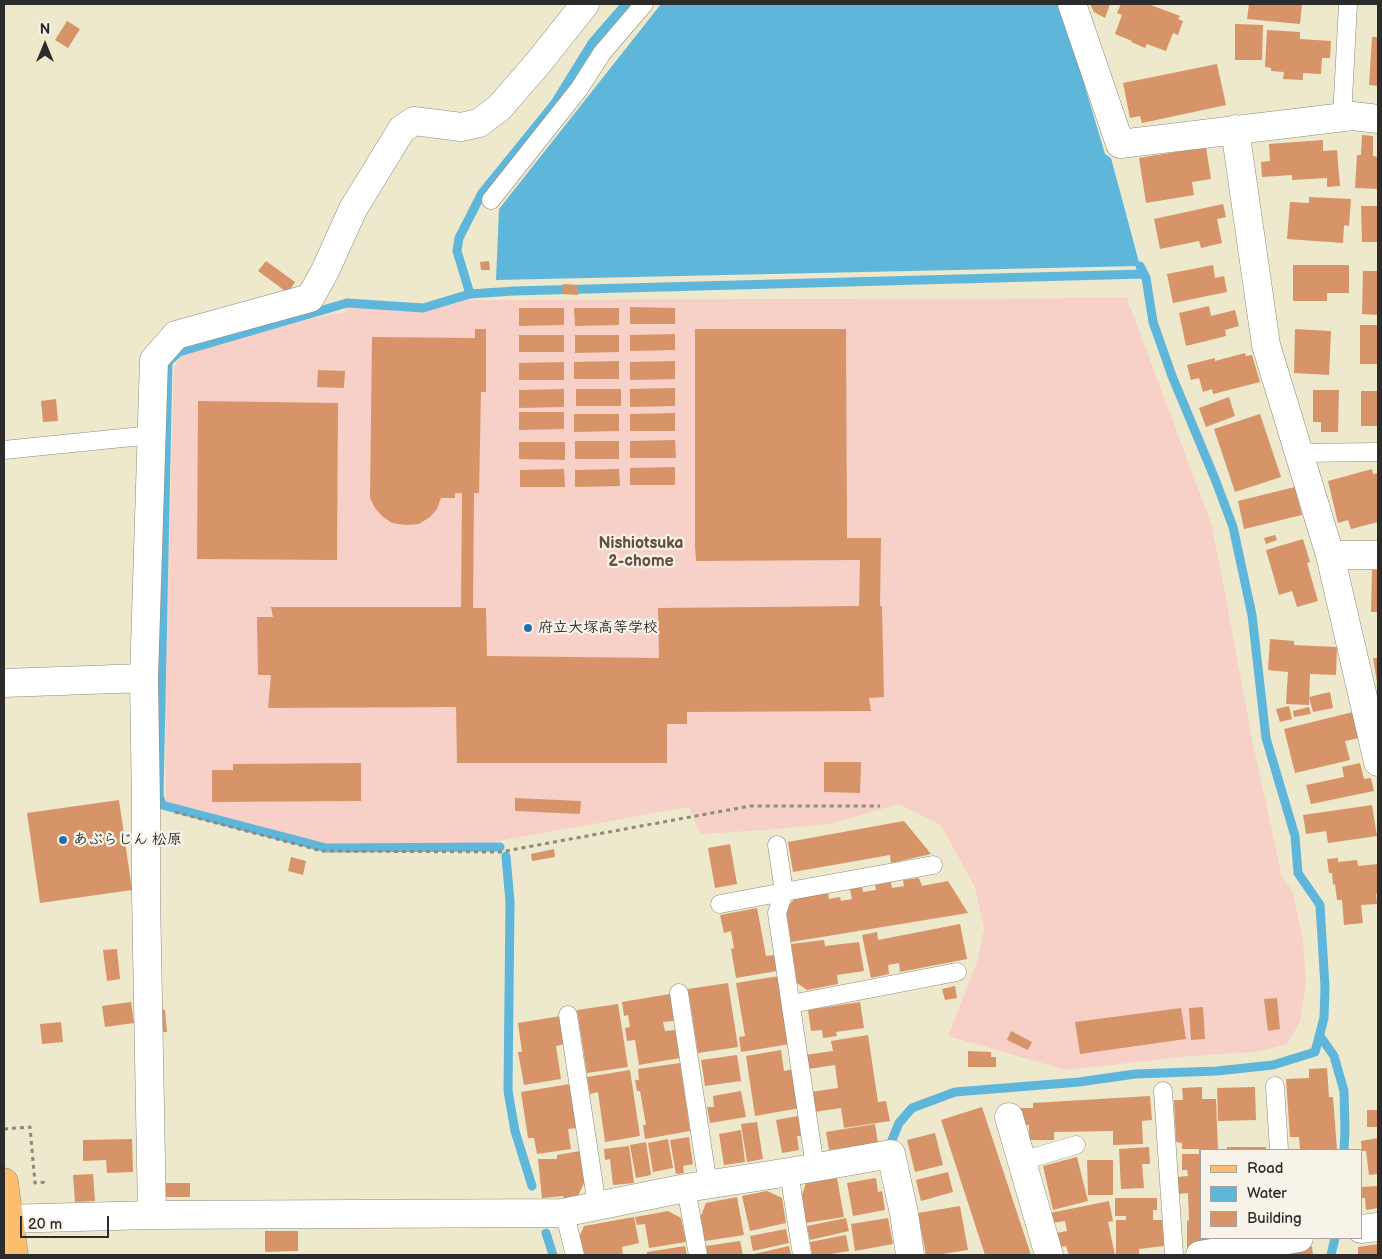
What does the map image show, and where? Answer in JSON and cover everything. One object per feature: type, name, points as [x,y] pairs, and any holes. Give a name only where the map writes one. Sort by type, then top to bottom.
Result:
[{"type":"main road","points":[[4,1182],[6,1219],[14,1255]]},
{"type":"street","points":[[152,1215],[144,678],[154,360],[176,335],[310,298],[325,272],[353,209],[402,129],[414,122],[461,127],[479,123],[499,108],[539,62],[585,4]]},
{"type":"street","points":[[1072,4],[1120,144],[1354,116],[1378,118]]},
{"type":"street","points":[[1235,129],[1266,344],[1330,555],[1378,762]]},
{"type":"street","points":[[1330,555],[1378,555]]},
{"type":"street","points":[[4,683],[144,678]]},
{"type":"street","points":[[1009,1117],[1049,1255]]},
{"type":"street","points":[[6,1219],[152,1215],[562,1213],[697,1187],[891,1154],[904,1213],[910,1255]]},
{"type":"street","points":[[1362,1229],[1378,1227]]},
{"type":"street","points":[[1200,1255],[1285,1239]]},
{"type":"lane","points":[[491,200],[579,89],[602,53],[644,4]]},
{"type":"lane","points":[[1342,118],[1348,4]]},
{"type":"lane","points":[[4,450],[152,435]]},
{"type":"lane","points":[[1299,453],[1378,452]]},
{"type":"lane","points":[[777,845],[784,892],[777,913],[791,1004],[802,1170],[802,1255]]},
{"type":"lane","points":[[720,904],[933,865]]},
{"type":"lane","points":[[791,1004],[957,972]]},
{"type":"lane","points":[[680,994],[697,1187],[698,1255]]},
{"type":"lane","points":[[568,1015],[597,1206]]},
{"type":"lane","points":[[1275,1086],[1279,1149]]},
{"type":"lane","points":[[1163,1091],[1174,1255]]},
{"type":"lane","points":[[1022,1161],[1076,1146]]},
{"type":"lane","points":[[562,1213],[568,1227],[575,1255]]},
{"type":"path","points":[[146,804],[322,851],[500,852],[750,806],[880,806]]},
{"type":"path","points":[[4,1129],[30,1127],[35,1183],[46,1182]]},
{"type":"shaded area","points":[[1127,298],[1212,526],[1252,739],[1282,877],[1292,890],[1303,939],[1306,984],[1300,1022],[1287,1044],[1256,1052],[1191,1056],[1066,1070],[948,1036],[977,962],[984,929],[975,887],[941,825],[899,804],[829,824],[765,830],[700,834],[689,807],[481,844],[319,845],[166,804],[165,693],[174,367],[183,353],[314,318],[345,312],[345,308],[424,312],[468,300]]},
{"type":"water","points":[[661,4],[1057,4],[1064,16],[1105,154],[1111,158],[1140,266],[496,280],[499,209]]},
{"type":"building","points":[[1090,4],[1110,4],[1105,18],[1094,12]]},
{"type":"building","points":[[1121,4],[1148,4],[1180,16],[1178,19],[1183,21],[1178,35],[1173,33],[1166,51],[1147,44],[1145,48],[1115,34],[1122,15],[1117,13]]},
{"type":"building","points":[[1249,4],[1302,4],[1300,24],[1247,19]]},
{"type":"building","points":[[67,21],[80,29],[68,48],[55,40]]},
{"type":"building","points":[[1235,24],[1263,25],[1262,60],[1235,60]]},
{"type":"building","points":[[1267,30],[1300,32],[1300,39],[1331,41],[1330,58],[1322,58],[1321,74],[1303,73],[1303,80],[1283,79],[1284,72],[1271,71],[1271,68],[1265,67]]},
{"type":"building","points":[[1372,37],[1378,37],[1378,86],[1369,85]]},
{"type":"building","points":[[1217,64],[1226,105],[1142,123],[1140,116],[1130,118],[1123,83]]},
{"type":"building","points":[[1362,135],[1373,136],[1373,156],[1378,157],[1378,189],[1355,188],[1357,155],[1361,155]]},
{"type":"building","points":[[1323,140],[1323,151],[1337,150],[1340,186],[1327,187],[1327,178],[1292,180],[1292,175],[1262,177],[1261,162],[1270,161],[1269,144]]},
{"type":"building","points":[[1206,147],[1211,179],[1192,182],[1194,195],[1146,203],[1139,158]]},
{"type":"building","points":[[1309,197],[1351,199],[1349,226],[1344,225],[1343,243],[1287,239],[1290,202],[1309,203]]},
{"type":"building","points":[[1223,204],[1226,217],[1217,219],[1222,243],[1201,248],[1199,241],[1160,249],[1154,219]]},
{"type":"building","points":[[1361,206],[1378,206],[1378,242],[1362,242]]},
{"type":"building","points":[[266,261],[295,282],[288,293],[258,271]]},
{"type":"building","points":[[489,261],[490,270],[481,270],[480,262]]},
{"type":"building","points":[[1213,265],[1215,278],[1224,276],[1227,292],[1173,303],[1167,274]]},
{"type":"building","points":[[1293,265],[1349,265],[1349,293],[1327,293],[1327,301],[1293,301]]},
{"type":"building","points":[[1363,271],[1378,271],[1378,315],[1362,314]]},
{"type":"building","points":[[563,284],[578,285],[578,295],[562,294]]},
{"type":"building","points":[[1209,306],[1211,316],[1235,310],[1239,326],[1225,330],[1226,336],[1186,346],[1179,313]]},
{"type":"building","points":[[630,307],[675,308],[675,324],[630,324]]},
{"type":"building","points":[[519,308],[564,308],[564,325],[519,326]]},
{"type":"building","points":[[574,308],[619,308],[619,325],[575,326]]},
{"type":"building","points":[[1360,325],[1378,325],[1378,364],[1360,364]]},
{"type":"building","points":[[475,329],[486,329],[486,392],[481,392],[479,493],[474,493],[473,608],[486,608],[487,656],[659,658],[658,608],[859,606],[860,560],[696,561],[695,546],[695,329],[846,329],[847,538],[881,538],[880,606],[882,606],[884,697],[869,698],[871,711],[687,712],[687,724],[667,724],[667,763],[457,763],[456,707],[268,708],[271,675],[258,675],[257,617],[273,617],[271,607],[461,607],[462,493],[455,493],[455,498],[441,498],[437,509],[430,517],[419,524],[406,525],[392,523],[382,516],[370,498],[372,337],[475,338]]},
{"type":"building","points":[[1295,329],[1331,331],[1329,375],[1294,373]]},
{"type":"building","points":[[675,334],[675,350],[630,351],[630,335]]},
{"type":"building","points":[[519,335],[564,335],[564,352],[519,352]]},
{"type":"building","points":[[575,335],[619,335],[619,352],[575,353]]},
{"type":"building","points":[[1245,353],[1246,356],[1252,355],[1260,382],[1213,394],[1212,389],[1203,392],[1199,378],[1191,380],[1187,365],[1215,358],[1215,361]]},
{"type":"building","points":[[619,361],[619,379],[574,379],[574,362]]},
{"type":"building","points":[[675,361],[675,379],[630,380],[630,362]]},
{"type":"building","points":[[564,362],[564,380],[519,380],[519,363]]},
{"type":"building","points":[[318,370],[345,371],[344,388],[317,387]]},
{"type":"building","points":[[675,388],[675,406],[630,407],[630,389]]},
{"type":"building","points":[[564,389],[564,407],[519,408],[519,390]]},
{"type":"building","points":[[576,389],[621,389],[621,406],[576,406]]},
{"type":"building","points":[[1313,390],[1339,390],[1338,432],[1321,432],[1321,422],[1313,422]]},
{"type":"building","points":[[1361,391],[1378,391],[1378,426],[1361,426]]},
{"type":"building","points":[[1229,397],[1235,416],[1206,427],[1199,408]]},
{"type":"building","points":[[56,399],[58,421],[43,422],[41,401]]},
{"type":"building","points":[[198,401],[338,403],[337,560],[197,559]]},
{"type":"building","points":[[519,412],[564,412],[564,429],[519,430]]},
{"type":"building","points":[[675,413],[675,431],[630,431],[630,414]]},
{"type":"building","points":[[574,414],[619,414],[619,431],[574,432]]},
{"type":"building","points":[[1260,414],[1281,477],[1235,492],[1214,429]]},
{"type":"building","points":[[675,440],[676,458],[630,458],[630,441]]},
{"type":"building","points":[[575,441],[619,441],[619,459],[575,459]]},
{"type":"building","points":[[519,442],[565,442],[565,460],[519,459]]},
{"type":"building","points":[[675,467],[675,485],[630,485],[630,468]]},
{"type":"building","points":[[564,469],[565,487],[520,487],[520,470]]},
{"type":"building","points":[[619,469],[620,486],[575,487],[575,470]]},
{"type":"building","points":[[1372,469],[1373,474],[1378,473],[1378,522],[1351,529],[1348,520],[1338,523],[1328,481]]},
{"type":"building","points":[[1295,487],[1302,515],[1244,529],[1238,501]]},
{"type":"building","points":[[1275,535],[1277,540],[1266,544],[1264,538]]},
{"type":"building","points":[[1303,539],[1310,562],[1307,563],[1318,601],[1297,607],[1292,591],[1279,595],[1266,550]]},
{"type":"building","points":[[1372,570],[1378,570],[1378,612],[1371,612]]},
{"type":"building","points":[[1270,639],[1294,641],[1294,645],[1337,647],[1336,675],[1310,674],[1309,705],[1286,704],[1288,672],[1268,670]]},
{"type":"building","points":[[1373,658],[1378,658],[1378,682],[1377,682]]},
{"type":"building","points":[[1330,692],[1333,708],[1313,712],[1309,697]]},
{"type":"building","points":[[1289,706],[1292,719],[1280,722],[1276,709]]},
{"type":"building","points":[[1309,707],[1311,714],[1294,717],[1293,711]]},
{"type":"building","points":[[1353,712],[1359,738],[1345,741],[1350,760],[1295,773],[1284,729]]},
{"type":"building","points":[[824,762],[861,762],[860,793],[824,792]]},
{"type":"building","points":[[361,763],[361,801],[212,802],[212,770],[233,770],[233,764]]},
{"type":"building","points":[[1360,763],[1364,779],[1371,778],[1374,791],[1311,804],[1306,785],[1344,777],[1342,767]]},
{"type":"building","points":[[515,798],[581,801],[580,814],[515,811]]},
{"type":"building","points":[[119,800],[132,890],[40,903],[27,813]]},
{"type":"building","points":[[1372,805],[1377,836],[1328,843],[1326,831],[1306,834],[1303,815]]},
{"type":"building","points":[[904,821],[931,854],[891,863],[890,855],[793,872],[788,842]]},
{"type":"building","points":[[730,844],[737,884],[715,888],[708,848]]},
{"type":"building","points":[[554,849],[555,857],[532,861],[531,854]]},
{"type":"building","points":[[291,857],[306,861],[303,875],[288,871]]},
{"type":"building","points":[[1338,858],[1338,862],[1357,860],[1358,866],[1378,864],[1377,904],[1361,905],[1363,923],[1344,925],[1342,900],[1337,900],[1335,884],[1333,885],[1332,873],[1329,873],[1327,859]]},
{"type":"building","points":[[919,878],[922,886],[948,881],[968,913],[791,942],[786,909],[795,898],[828,893],[829,899],[840,897],[841,901],[852,899],[850,889],[862,887],[863,892],[876,890],[875,885],[891,882],[892,888],[904,886],[903,880]]},
{"type":"building","points":[[757,908],[766,956],[774,955],[777,971],[736,978],[731,949],[734,948],[731,931],[724,933],[720,915]]},
{"type":"building","points":[[960,924],[967,959],[900,972],[899,963],[888,965],[889,974],[871,978],[862,935],[877,932],[878,940]]},
{"type":"building","points":[[824,940],[825,946],[859,942],[864,971],[837,975],[838,984],[807,990],[797,983],[791,944]]},
{"type":"building","points":[[117,949],[120,979],[107,981],[103,950]]},
{"type":"building","points":[[779,976],[790,1044],[741,1052],[739,1037],[745,1036],[736,983]]},
{"type":"building","points":[[728,983],[738,1047],[698,1053],[688,989]]},
{"type":"building","points":[[955,986],[957,998],[945,1000],[942,989]]},
{"type":"building","points":[[670,994],[674,1021],[663,1022],[665,1031],[675,1030],[680,1058],[639,1065],[635,1040],[627,1041],[625,1028],[630,1027],[628,1015],[624,1016],[622,1002]]},
{"type":"building","points":[[1277,998],[1280,1029],[1268,1031],[1264,999]]},
{"type":"building","points":[[131,1002],[134,1023],[105,1027],[102,1006]]},
{"type":"building","points":[[860,1002],[864,1028],[836,1032],[837,1036],[823,1038],[822,1030],[811,1031],[808,1010]]},
{"type":"building","points":[[618,1004],[628,1067],[587,1073],[577,1010]]},
{"type":"building","points":[[1203,1007],[1205,1039],[1191,1040],[1189,1008]]},
{"type":"building","points":[[1181,1008],[1186,1039],[1080,1054],[1075,1022]]},
{"type":"building","points":[[156,1010],[165,1010],[167,1032],[157,1032]]},
{"type":"building","points":[[561,1016],[565,1044],[556,1046],[561,1079],[524,1085],[518,1052],[522,1052],[518,1023]]},
{"type":"building","points":[[61,1022],[63,1042],[42,1044],[40,1024]]},
{"type":"building","points":[[1011,1031],[1032,1042],[1028,1050],[1007,1040]]},
{"type":"building","points":[[868,1035],[878,1102],[886,1101],[890,1121],[844,1128],[841,1108],[814,1112],[811,1092],[838,1088],[835,1065],[808,1069],[805,1055],[833,1051],[831,1041]]},
{"type":"building","points":[[781,1050],[784,1071],[794,1069],[800,1108],[755,1116],[746,1056]]},
{"type":"building","points":[[968,1051],[991,1052],[991,1057],[996,1057],[996,1067],[968,1067]]},
{"type":"building","points":[[737,1055],[741,1081],[705,1086],[701,1060]]},
{"type":"building","points":[[680,1063],[690,1131],[645,1139],[643,1125],[646,1125],[640,1091],[637,1091],[635,1080],[639,1080],[638,1069]]},
{"type":"building","points":[[1327,1068],[1329,1097],[1333,1097],[1337,1149],[1300,1149],[1299,1137],[1290,1137],[1286,1079],[1309,1078],[1309,1069]]},
{"type":"building","points":[[630,1070],[640,1136],[605,1142],[598,1092],[590,1094],[587,1077]]},
{"type":"building","points":[[570,1084],[577,1128],[568,1129],[571,1149],[537,1154],[534,1138],[528,1138],[521,1092]]},
{"type":"building","points":[[1202,1087],[1202,1099],[1216,1099],[1218,1149],[1200,1149],[1200,1239],[1222,1239],[1222,1245],[1187,1250],[1188,1193],[1179,1194],[1177,1177],[1188,1176],[1187,1170],[1182,1170],[1182,1154],[1199,1154],[1199,1149],[1182,1149],[1182,1143],[1176,1142],[1174,1100],[1183,1100],[1182,1088]]},
{"type":"building","points":[[1255,1087],[1256,1120],[1218,1121],[1217,1088]]},
{"type":"building","points":[[741,1091],[746,1117],[710,1123],[707,1107],[714,1107],[713,1096]]},
{"type":"building","points":[[1150,1096],[1152,1120],[1142,1121],[1143,1144],[1113,1145],[1113,1131],[1054,1132],[1054,1140],[1029,1140],[1029,1125],[1021,1125],[1021,1108],[1033,1108],[1033,1103]]},
{"type":"building","points":[[982,1107],[1031,1255],[985,1255],[941,1120]]},
{"type":"building","points":[[1367,1110],[1378,1110],[1378,1127],[1367,1127]]},
{"type":"building","points":[[798,1116],[801,1136],[797,1136],[799,1150],[782,1153],[776,1120]]},
{"type":"building","points":[[757,1122],[763,1159],[747,1162],[741,1124]]},
{"type":"building","points":[[875,1124],[878,1143],[829,1150],[826,1132]]},
{"type":"building","points":[[741,1130],[745,1162],[724,1165],[719,1134]]},
{"type":"building","points":[[935,1133],[943,1165],[915,1172],[907,1140]]},
{"type":"building","points":[[689,1137],[693,1164],[683,1166],[684,1173],[676,1174],[670,1140]]},
{"type":"building","points":[[1378,1138],[1378,1174],[1369,1175],[1366,1151],[1362,1151],[1361,1141]]},
{"type":"building","points":[[132,1139],[133,1172],[107,1173],[106,1160],[83,1161],[83,1140]]},
{"type":"building","points":[[668,1139],[673,1168],[653,1172],[648,1143]]},
{"type":"building","points":[[646,1142],[651,1175],[636,1178],[630,1145]]},
{"type":"building","points":[[629,1146],[634,1183],[613,1185],[610,1159],[605,1160],[604,1149]]},
{"type":"building","points":[[1149,1147],[1150,1164],[1142,1164],[1144,1188],[1121,1189],[1119,1149]]},
{"type":"building","points":[[1227,1147],[1266,1147],[1266,1149],[1227,1149]]},
{"type":"building","points":[[580,1151],[584,1183],[578,1196],[564,1199],[563,1196],[542,1198],[538,1159],[557,1159],[557,1155]]},
{"type":"building","points":[[1077,1157],[1088,1201],[1053,1210],[1043,1166]]},
{"type":"building","points":[[1087,1160],[1113,1160],[1113,1195],[1088,1195]]},
{"type":"building","points":[[948,1172],[953,1192],[921,1201],[916,1180]]},
{"type":"building","points":[[93,1174],[95,1201],[75,1202],[73,1175]]},
{"type":"building","points":[[837,1178],[844,1217],[805,1223],[801,1198],[806,1183]]},
{"type":"building","points":[[876,1178],[878,1192],[882,1191],[885,1210],[853,1216],[847,1183]]},
{"type":"building","points":[[159,1183],[190,1183],[190,1197],[159,1197]]},
{"type":"building","points":[[1378,1186],[1378,1208],[1366,1210],[1365,1198],[1362,1198],[1362,1187]]},
{"type":"building","points":[[767,1191],[782,1198],[786,1223],[750,1231],[742,1196]]},
{"type":"building","points":[[737,1197],[744,1235],[705,1241],[700,1218],[706,1203]]},
{"type":"building","points":[[1115,1198],[1157,1198],[1157,1210],[1153,1210],[1153,1220],[1162,1220],[1164,1246],[1139,1249],[1139,1255],[1116,1255],[1116,1220],[1126,1220],[1126,1216],[1115,1216]]},
{"type":"building","points":[[1109,1201],[1113,1221],[1108,1222],[1115,1255],[1069,1255],[1066,1246],[1060,1247],[1057,1233],[1067,1231],[1065,1221],[1052,1223],[1050,1213]]},
{"type":"building","points":[[960,1206],[968,1250],[926,1255],[918,1213]]},
{"type":"building","points":[[668,1211],[681,1218],[686,1242],[649,1248],[645,1224],[637,1225],[635,1217]]},
{"type":"building","points":[[634,1217],[639,1243],[622,1247],[623,1255],[582,1255],[577,1242],[584,1226]]},
{"type":"building","points":[[846,1218],[849,1231],[810,1240],[807,1226]]},
{"type":"building","points":[[888,1218],[893,1244],[855,1251],[851,1224]]},
{"type":"building","points":[[786,1229],[789,1243],[753,1251],[750,1236]]},
{"type":"building","points":[[265,1231],[298,1231],[298,1251],[265,1252]]},
{"type":"building","points":[[846,1235],[849,1251],[812,1255],[810,1242]]},
{"type":"building","points":[[740,1241],[743,1255],[707,1255],[706,1246]]},
{"type":"building","points":[[1378,1244],[1378,1255],[1358,1255],[1358,1247]]},
{"type":"building","points":[[685,1246],[687,1255],[647,1255],[647,1252]]},
{"type":"building","points":[[789,1246],[791,1255],[754,1255],[754,1254]]},
{"type":"building","points":[[1312,1246],[1313,1255],[1267,1255],[1267,1254]]},
{"type":"waterway","points":[[500,847],[326,848],[162,805],[159,795],[168,362],[179,352],[347,303],[423,308],[470,294],[457,251],[459,238],[482,193],[555,103],[592,43],[626,4]]},
{"type":"waterway","points":[[892,1140],[899,1123],[912,1108],[955,1092],[1079,1082],[1135,1074],[1217,1071],[1273,1065],[1315,1052],[1324,1018],[1325,987],[1320,905],[1298,873],[1295,836],[1266,738],[1252,615],[1233,527],[1172,376],[1153,322],[1146,278],[1140,266]]},
{"type":"waterway","points":[[470,294],[514,291],[1144,274]]},
{"type":"waterway","points":[[506,856],[510,902],[508,1091],[515,1131],[532,1186]]},
{"type":"waterway","points":[[1320,1036],[1334,1056],[1344,1091],[1344,1149]]},
{"type":"waterway","points":[[546,1233],[553,1255]]},
{"type":"waterway","points":[[1331,1255],[1335,1239]]},
{"type":"place","name":"府立大塚高等学校","points":[[528,628]]},
{"type":"place","name":"あぶらじん 松原","points":[[63,840]]},
{"type":"district","name":"Nishiotsuka 2-chome","points":[[641,553]]}]
